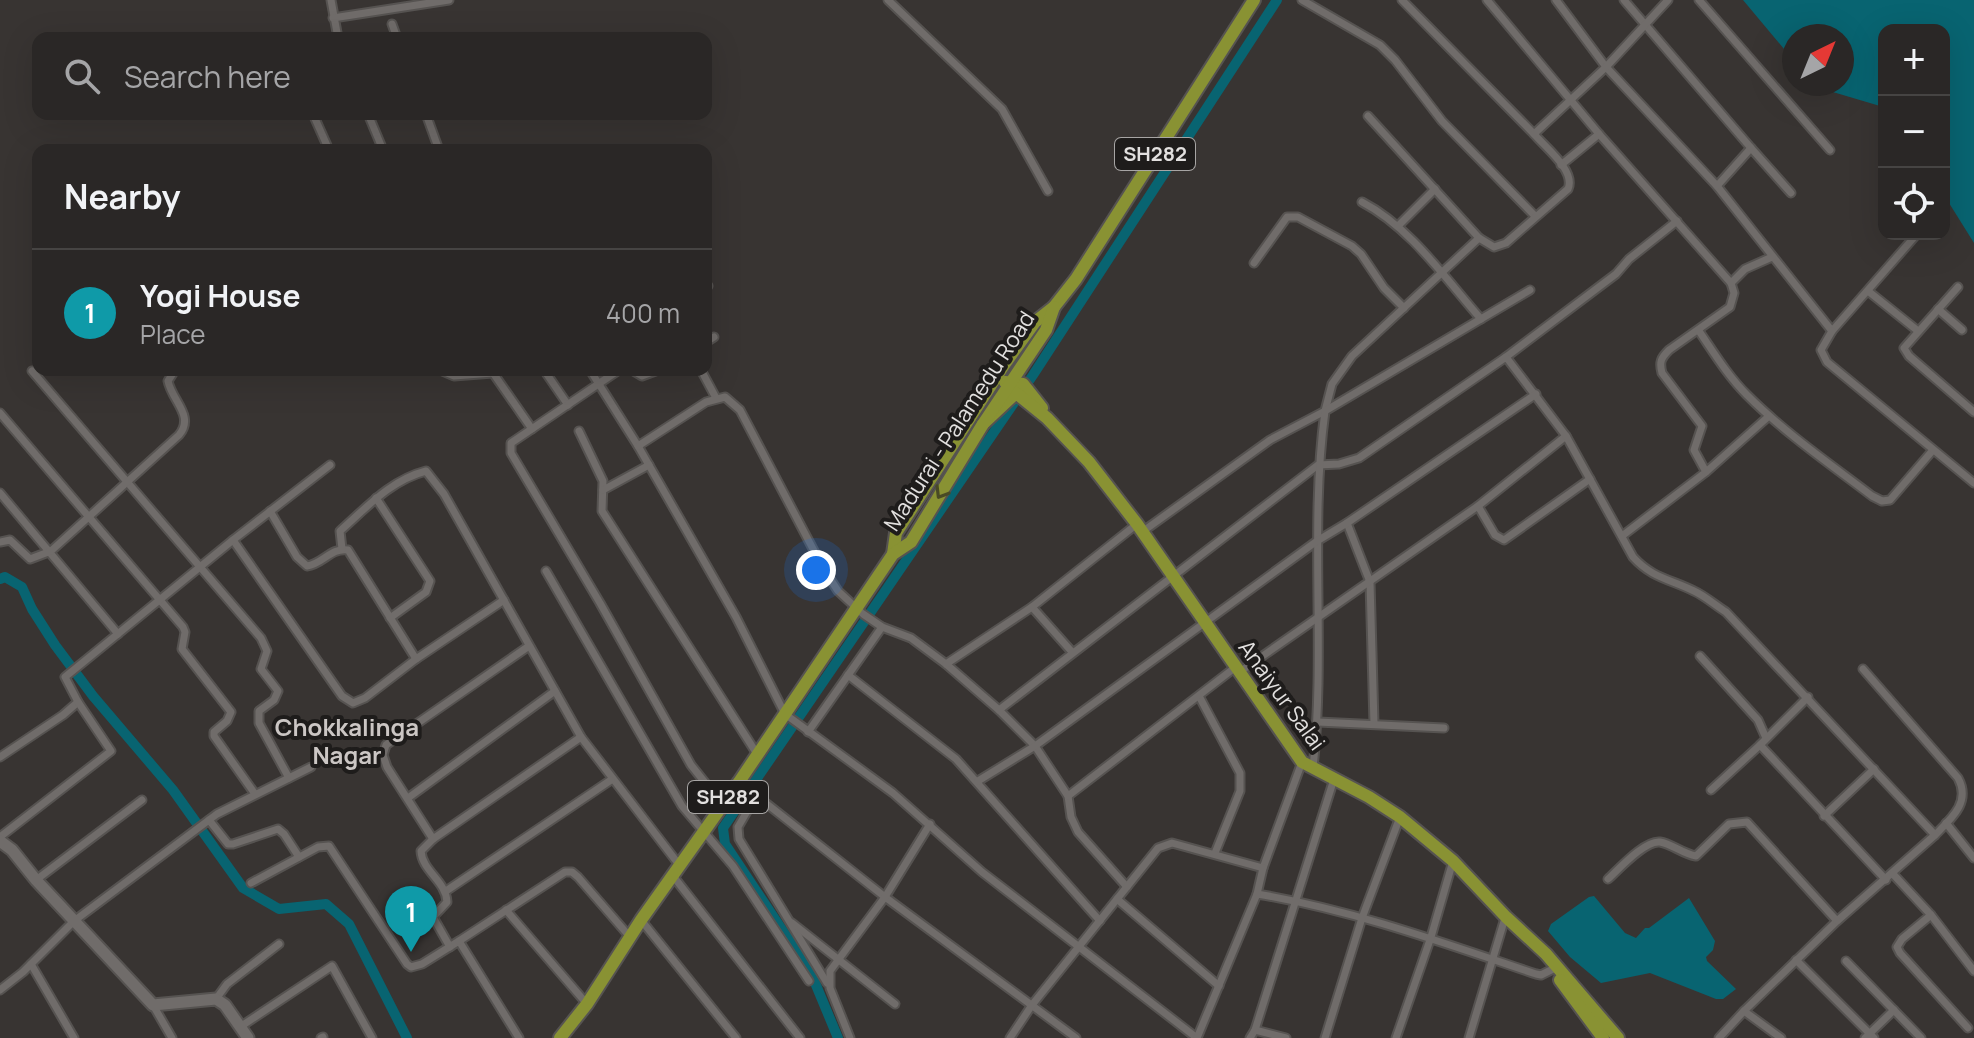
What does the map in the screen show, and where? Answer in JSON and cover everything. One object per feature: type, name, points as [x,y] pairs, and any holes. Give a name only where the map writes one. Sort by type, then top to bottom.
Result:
[{"type":"main road","name":"Madurai - Palamedu Road","points":[[560,1038],[587,1004],[641,920],[860,611],[893,554],[896,533],[993,382],[1035,322],[1054,307],[1076,279],[1254,0]]},
{"type":"main road","name":"Madurai - Palamedu Road","points":[[893,554],[911,542],[983,424],[1020,389],[1033,349],[1046,330],[1054,307]]},
{"type":"main road","name":"Anaiyur Salai","points":[[1004,365],[1020,389],[1089,462],[1140,528],[1302,762],[1400,817],[1453,861],[1577,988],[1601,1033]]},
{"type":"main road","points":[[993,382],[1020,389]]},
{"type":"main road","points":[[950,449],[962,458]]},
{"type":"main road","points":[[0,839],[153,1005],[216,999],[225,1005],[248,1038]]},
{"type":"main road","name":"Anaiyur Salai","points":[[1533,944],[1601,1033],[1618,1038]]},
{"type":"street","points":[[331,0],[336,32]]},
{"type":"street","points":[[333,18],[449,0]]},
{"type":"street","points":[[888,0],[1002,109],[1048,191]]},
{"type":"street","points":[[1302,0],[1380,45],[1442,121],[1535,216]]},
{"type":"street","points":[[1368,116],[1479,238],[1489,245],[1501,246],[1570,186],[1569,176],[1534,134],[1402,0]]},
{"type":"street","points":[[1487,0],[1569,100],[1731,283],[1734,293],[1730,307],[1669,350],[1660,364],[1662,373],[1702,426],[1694,450],[1706,472]]},
{"type":"street","points":[[1556,0],[1606,67],[1717,186],[1832,331]]},
{"type":"street","points":[[1624,0],[1644,27],[1791,193]]},
{"type":"street","points":[[1534,134],[1606,67],[1668,0]]},
{"type":"street","points":[[1699,0],[1830,150]]},
{"type":"street","points":[[392,24],[395,32]]},
{"type":"street","points":[[316,120],[326,144]]},
{"type":"street","points":[[370,120],[380,144]]},
{"type":"street","points":[[428,120],[437,144]]},
{"type":"street","points":[[1561,165],[1599,134]]},
{"type":"street","points":[[1717,186],[1751,148]]},
{"type":"street","points":[[1398,226],[1435,189]]},
{"type":"street","points":[[1362,202],[1380,211],[1398,226],[1481,319]]},
{"type":"street","points":[[1254,263],[1283,222],[1291,216],[1298,217],[1342,240],[1361,254],[1384,288],[1404,308]]},
{"type":"street","points":[[999,710],[1172,574],[1318,465],[1339,464],[1359,458],[1506,357],[1616,274],[1629,259],[1677,221]]},
{"type":"street","points":[[1313,770],[1318,722],[1320,615],[1318,465],[1332,384],[1352,356],[1479,238]]},
{"type":"street","points":[[1912,240],[1832,331],[1821,350],[1827,362],[1974,483]]},
{"type":"street","points":[[1731,283],[1745,269],[1772,257]]},
{"type":"street","points":[[1958,287],[1908,343],[1905,352],[1974,412]]},
{"type":"street","points":[[946,664],[1270,440],[1530,290]]},
{"type":"street","points":[[1868,291],[1918,331]]},
{"type":"street","points":[[1938,309],[1962,330]]},
{"type":"street","points":[[1699,331],[1726,371],[1769,416],[1872,496],[1882,501],[1898,494],[1933,450]]},
{"type":"street","points":[[1506,357],[1566,436],[1633,557],[1651,574],[1699,593],[1726,612],[1935,835]]},
{"type":"street","points":[[36,376],[265,646],[267,655],[261,669],[278,691],[274,700],[259,711],[257,717],[289,778]]},
{"type":"street","points":[[0,542],[10,540],[30,559],[51,551],[183,430],[185,417],[168,381],[171,376]]},
{"type":"street","points":[[495,376],[532,429]]},
{"type":"street","points":[[548,376],[568,405]]},
{"type":"street","points":[[594,376],[638,446],[736,617],[785,715],[893,793],[982,872],[1197,1038],[1257,894],[1263,868],[1302,762]]},
{"type":"street","points":[[611,376],[511,443],[511,453],[691,765],[722,804]]},
{"type":"street","points":[[704,376],[716,398]]},
{"type":"street","points":[[978,781],[1035,746],[1317,541],[1536,394]]},
{"type":"street","points":[[638,446],[716,398],[725,397],[740,410],[829,580],[878,624],[911,638],[946,664],[1035,746],[1068,796],[1071,817],[1078,832],[1127,887]]},
{"type":"street","points":[[0,413],[183,627],[184,653],[231,712],[214,736],[255,794]]},
{"type":"street","points":[[1622,536],[1706,472],[1769,416]]},
{"type":"street","points":[[579,431],[600,472],[603,490],[600,502],[606,517],[757,754]]},
{"type":"street","points":[[1068,796],[1199,696],[1478,506],[1566,436]]},
{"type":"street","points":[[0,839],[111,751],[65,677],[330,465]]},
{"type":"street","points":[[603,490],[649,465]]},
{"type":"street","points":[[416,659],[354,557],[342,549],[340,531],[376,498],[409,476],[426,471],[444,494],[581,737],[800,1038]]},
{"type":"street","points":[[1478,506],[1495,535],[1504,540],[1590,479]]},
{"type":"street","points":[[0,493],[118,634]]},
{"type":"street","points":[[376,498],[430,581],[426,592],[390,618]]},
{"type":"street","points":[[270,511],[297,557],[307,566],[342,549]]},
{"type":"street","points":[[1347,523],[1370,582],[1374,724]]},
{"type":"street","points":[[233,540],[348,701],[358,702],[504,600]]},
{"type":"street","points":[[546,571],[682,806],[733,866],[809,981]]},
{"type":"street","points":[[1032,607],[1072,652]]},
{"type":"street","points":[[808,732],[848,675],[878,624]]},
{"type":"street","points":[[433,839],[387,767],[383,755],[386,745],[529,646]]},
{"type":"street","points":[[1700,656],[1758,720],[1763,742],[1824,816],[1886,880]]},
{"type":"street","points":[[1719,1038],[1837,921],[1935,835],[1963,801],[1964,789],[1958,778],[1863,669]]},
{"type":"street","points":[[848,675],[938,743],[978,781],[1100,921]]},
{"type":"street","points":[[408,798],[555,691]]},
{"type":"street","points":[[1199,696],[1240,773],[1240,791],[1215,853]]},
{"type":"street","points":[[1711,790],[1808,697]]},
{"type":"street","points":[[0,757],[78,702]]},
{"type":"street","points":[[1318,722],[1444,728]]},
{"type":"street","points":[[450,947],[433,917],[447,902],[446,891],[420,855],[423,847],[581,737]]},
{"type":"street","points":[[0,990],[74,921],[224,809],[311,767]]},
{"type":"street","points":[[1824,816],[1874,769]]},
{"type":"street","points":[[1250,1038],[1334,779]]},
{"type":"street","points":[[446,891],[611,780]]},
{"type":"street","points":[[739,782],[885,897],[1076,1038]]},
{"type":"street","points":[[756,796],[737,832],[746,853],[830,988],[850,1038]]},
{"type":"street","points":[[36,880],[142,800]]},
{"type":"street","points":[[1325,1038],[1362,918],[1400,817]]},
{"type":"street","points":[[1608,879],[1649,843],[1660,842],[1685,855],[1696,856],[1729,824],[1747,822],[1837,921]]},
{"type":"street","points":[[1946,823],[1974,858]]},
{"type":"street","points":[[830,988],[830,971],[885,897],[930,824]]},
{"type":"street","points":[[202,825],[228,844],[278,829],[299,857]]},
{"type":"street","points":[[1010,1038],[1032,1005],[1151,855],[1164,844],[1215,853],[1263,868]]},
{"type":"street","points":[[251,883],[318,847],[329,846],[402,958],[411,967],[450,947],[558,875],[572,872],[630,937]]},
{"type":"street","points":[[1396,1038],[1453,861]]},
{"type":"street","points":[[1893,874],[1931,915],[1974,971]]},
{"type":"street","points":[[1257,894],[1295,900],[1431,937],[1536,974],[1553,969]]},
{"type":"street","points":[[1117,899],[1219,986]]},
{"type":"street","points":[[506,910],[587,1004]]},
{"type":"street","points":[[1931,915],[1897,947],[1968,1028]]},
{"type":"street","points":[[1469,1038],[1506,917]]},
{"type":"street","points":[[787,919],[895,1004]]},
{"type":"street","points":[[641,920],[736,1038]]},
{"type":"street","points":[[459,941],[519,1038]]},
{"type":"street","points":[[216,999],[227,984],[279,944]]},
{"type":"street","points":[[1796,960],[1869,1036],[1894,1010]]},
{"type":"street","points":[[1846,961],[1921,1038]]},
{"type":"street","points":[[31,964],[74,1038]]},
{"type":"street","points":[[240,1027],[332,966],[372,1038]]},
{"type":"street","points":[[153,1005],[172,1038]]},
{"type":"street","points":[[1744,1011],[1781,1038]]},
{"type":"street","points":[[1255,1030],[1286,1038]]},
{"type":"water","points":[[1743,0],[1974,0],[1974,243],[1950,205],[1950,24],[1878,24],[1878,105],[1846,96],[1854,96],[1854,24],[1782,24],[1782,47]]},
{"type":"water","points":[[1594,896],[1625,933],[1636,938],[1645,928],[1689,898],[1715,941],[1713,950],[1706,957],[1707,961],[1736,989],[1723,999],[1716,999],[1650,973],[1601,983],[1570,957],[1548,931],[1551,924]]},
{"type":"waterway","points":[[838,1038],[811,973],[725,844],[723,828],[1033,375],[1277,0]]},
{"type":"waterway","points":[[0,579],[5,577],[22,587],[55,645],[93,696],[173,790],[243,888],[279,909],[326,904],[349,924],[407,1038]]},
{"type":"place","name":"Yogi House","points":[[411,952]]},
{"type":"district","name":"Chokkalinga Nagar","points":[[347,742]]}]
